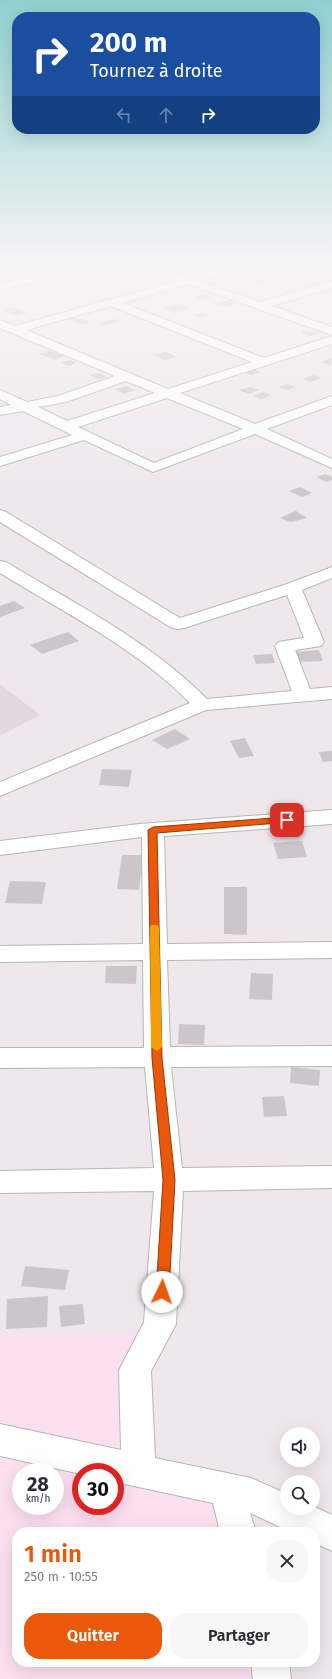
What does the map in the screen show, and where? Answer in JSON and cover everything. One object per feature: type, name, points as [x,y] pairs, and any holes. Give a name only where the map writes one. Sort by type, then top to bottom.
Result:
[{"type":"street","points":[[57,347],[257,430],[332,464]]},
{"type":"street","points":[[227,347],[264,362]]},
{"type":"street","points":[[66,426],[309,347]]},
{"type":"street","points":[[0,411],[61,399],[127,376]]},
{"type":"street","points":[[0,394],[153,468],[257,430],[332,400]]},
{"type":"street","points":[[0,462],[86,435]]},
{"type":"street","points":[[0,515],[178,624],[293,588],[332,572]]},
{"type":"street","points":[[0,566],[128,644],[180,681],[202,705]]},
{"type":"street","points":[[293,588],[315,642],[284,646],[303,696]]},
{"type":"street","points":[[0,790],[202,705],[332,693]]},
{"type":"street","points":[[0,848],[153,830],[332,817]]},
{"type":"street","points":[[139,1471],[134,1370],[160,1324],[169,1180],[157,1058],[153,830]]},
{"type":"street","points":[[0,954],[332,950]]},
{"type":"street","points":[[0,1058],[332,1056]]},
{"type":"street","points":[[0,1182],[332,1177]]},
{"type":"street","points":[[0,1440],[251,1495],[319,1527]]},
{"type":"street","points":[[227,1490],[237,1527]]},
{"type":"street","points":[[320,1527],[332,1533]]},
{"type":"street","points":[[271,1667],[272,1679]]},
{"type":"shaded area","points":[[0,684],[40,715],[0,736]]},
{"type":"shaded area","points":[[146,1333],[159,1485],[220,1497],[227,1527],[12,1527],[12,1667],[260,1667],[261,1679],[0,1679],[0,1336]]},
{"type":"building","points":[[50,351],[65,356],[55,360],[40,354]]},
{"type":"building","points":[[166,352],[177,357],[165,360],[153,355]]},
{"type":"building","points":[[332,358],[331,366],[321,362]]},
{"type":"building","points":[[71,360],[77,363],[68,366],[61,362]]},
{"type":"building","points":[[255,370],[261,372],[251,375],[245,373]]},
{"type":"building","points":[[99,373],[107,377],[98,379],[90,375]]},
{"type":"building","points":[[313,375],[321,378],[310,382],[302,379]]},
{"type":"building","points":[[287,384],[296,387],[287,390],[278,387]]},
{"type":"building","points":[[126,386],[135,390],[124,394],[115,389]]},
{"type":"building","points":[[250,387],[259,390],[248,394],[239,390]]},
{"type":"building","points":[[263,392],[271,395],[261,399],[253,396]]},
{"type":"building","points":[[326,474],[332,477],[332,480],[326,482],[316,477]]},
{"type":"building","points":[[300,487],[312,493],[302,497],[289,491]]},
{"type":"building","points":[[296,511],[307,518],[291,522],[280,518]]},
{"type":"building","points":[[14,601],[25,608],[0,617],[0,606]]},
{"type":"building","points":[[68,632],[79,641],[42,654],[30,645]]},
{"type":"building","points":[[319,650],[323,661],[299,662],[295,652]]},
{"type":"building","points":[[272,654],[275,663],[256,664],[253,655]]},
{"type":"building","points":[[175,729],[190,739],[167,749],[152,740]]},
{"type":"building","points":[[245,738],[254,756],[239,758],[230,741]]},
{"type":"building","points":[[332,751],[332,761],[323,762],[319,752]]},
{"type":"building","points":[[102,769],[132,770],[129,787],[99,785]]},
{"type":"building","points":[[302,841],[307,857],[278,859],[273,843]]},
{"type":"building","points":[[122,855],[143,855],[139,890],[117,889]]},
{"type":"building","points":[[10,881],[46,882],[42,904],[5,903]]},
{"type":"building","points":[[224,887],[247,887],[247,935],[224,934]]},
{"type":"building","points":[[106,966],[137,966],[136,984],[105,983]]},
{"type":"building","points":[[251,973],[273,974],[272,1000],[249,999]]},
{"type":"building","points":[[179,1024],[205,1025],[204,1045],[178,1044]]},
{"type":"building","points":[[291,1067],[320,1070],[319,1086],[290,1083]]},
{"type":"building","points":[[284,1096],[287,1116],[264,1117],[262,1097]]},
{"type":"building","points":[[25,1266],[69,1270],[65,1290],[21,1286]]},
{"type":"building","points":[[48,1296],[47,1327],[6,1329],[7,1299]]},
{"type":"building","points":[[83,1304],[85,1324],[61,1327],[59,1306]]},
{"type":"slow traffic","points":[[154,928],[157,1047]]},
{"type":"route","points":[[162,1292],[169,1180],[157,1058],[153,830],[287,820]]}]
